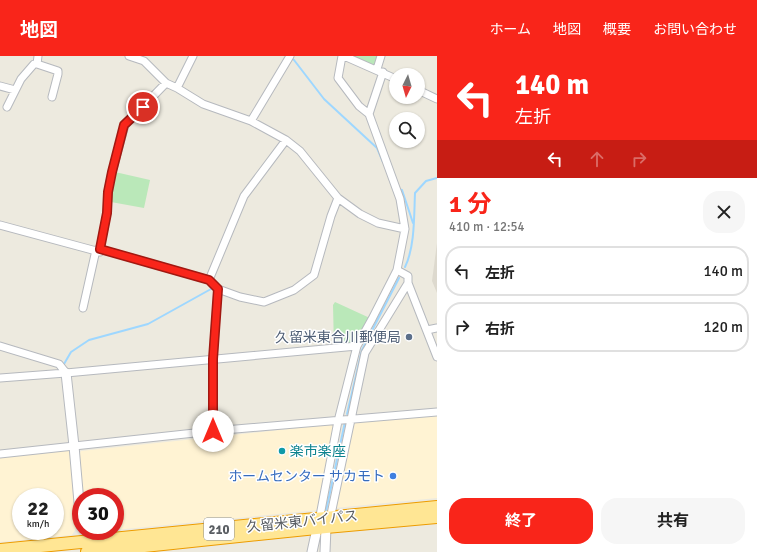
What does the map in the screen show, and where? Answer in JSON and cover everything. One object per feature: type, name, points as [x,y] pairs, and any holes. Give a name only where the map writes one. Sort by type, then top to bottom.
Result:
[{"type":"highway","name":"久留米東バイパス","points":[[323,523],[437,508]]},
{"type":"highway","name":"久留米東バイパス","points":[[0,550],[323,523],[437,517]]},
{"type":"street","points":[[37,64],[38,56]]},
{"type":"street","points":[[129,56],[145,58],[166,83],[203,104],[251,121],[286,140],[300,151],[338,198],[360,214],[378,223],[405,229]]},
{"type":"street","points":[[177,88],[194,56]]},
{"type":"street","points":[[251,121],[290,56]]},
{"type":"street","points":[[325,552],[323,523],[338,421],[357,346],[397,270],[405,229],[400,199],[369,114],[359,106],[338,78],[343,56],[389,76]]},
{"type":"street","points":[[369,114],[380,71],[381,56]]},
{"type":"street","points":[[7,107],[21,79],[34,64],[58,72],[52,97]]},
{"type":"street","points":[[83,308],[107,213],[108,192],[124,125],[166,83]]},
{"type":"street","points":[[0,86],[15,90]]},
{"type":"street","points":[[425,93],[437,99]]},
{"type":"street","points":[[209,280],[244,196],[286,140]]},
{"type":"street","points":[[0,225],[209,280],[218,289],[240,297],[264,302],[294,290],[314,275],[331,216],[338,198]]},
{"type":"street","points":[[397,270],[408,276],[408,283],[437,357]]},
{"type":"street","points":[[312,552],[323,523],[350,419],[365,353],[408,283]]},
{"type":"street","points":[[213,431],[213,359],[218,289]]},
{"type":"street","points":[[427,330],[437,328]]},
{"type":"street","points":[[0,346],[59,364],[66,373],[78,488]]},
{"type":"street","points":[[0,378],[357,346]]},
{"type":"street","points":[[0,454],[213,431],[437,412]]},
{"type":"shaded area","points":[[437,243],[437,293],[432,281]]},
{"type":"shaded area","points":[[437,414],[437,498],[335,508],[351,421]]},
{"type":"shaded area","points":[[336,424],[319,510],[124,529],[124,488],[82,488],[79,455],[81,451]]},
{"type":"shaded area","points":[[72,450],[74,488],[72,488],[72,535],[64,536],[64,488],[12,488],[12,540],[21,540],[0,542],[0,456]]},
{"type":"green space","points":[[344,56],[381,56],[377,69]]},
{"type":"green space","points":[[115,172],[150,180],[144,208],[111,202]]},
{"type":"green space","points":[[335,302],[372,319],[357,346],[334,348],[333,305]]},
{"type":"waterway","points":[[291,58],[324,99],[377,148],[383,162]]},
{"type":"waterway","points":[[405,267],[411,250],[415,193],[426,181],[437,178]]},
{"type":"waterway","points":[[398,189],[402,190],[413,223]]},
{"type":"waterway","points":[[347,414],[362,350],[399,278]]},
{"type":"waterway","points":[[64,364],[71,352],[89,340],[148,324],[211,289]]},
{"type":"waterway","points":[[326,511],[345,422]]},
{"type":"place","name":"久留米東合川郵便局","points":[[409,337]]},
{"type":"place","name":"楽市楽座","points":[[282,451]]},
{"type":"place","name":"ホームセンター サカモト","points":[[393,476]]},
{"type":"route","points":[[143,107],[124,125],[108,192],[107,213],[100,249],[209,280],[218,289],[213,359],[213,431]]}]
